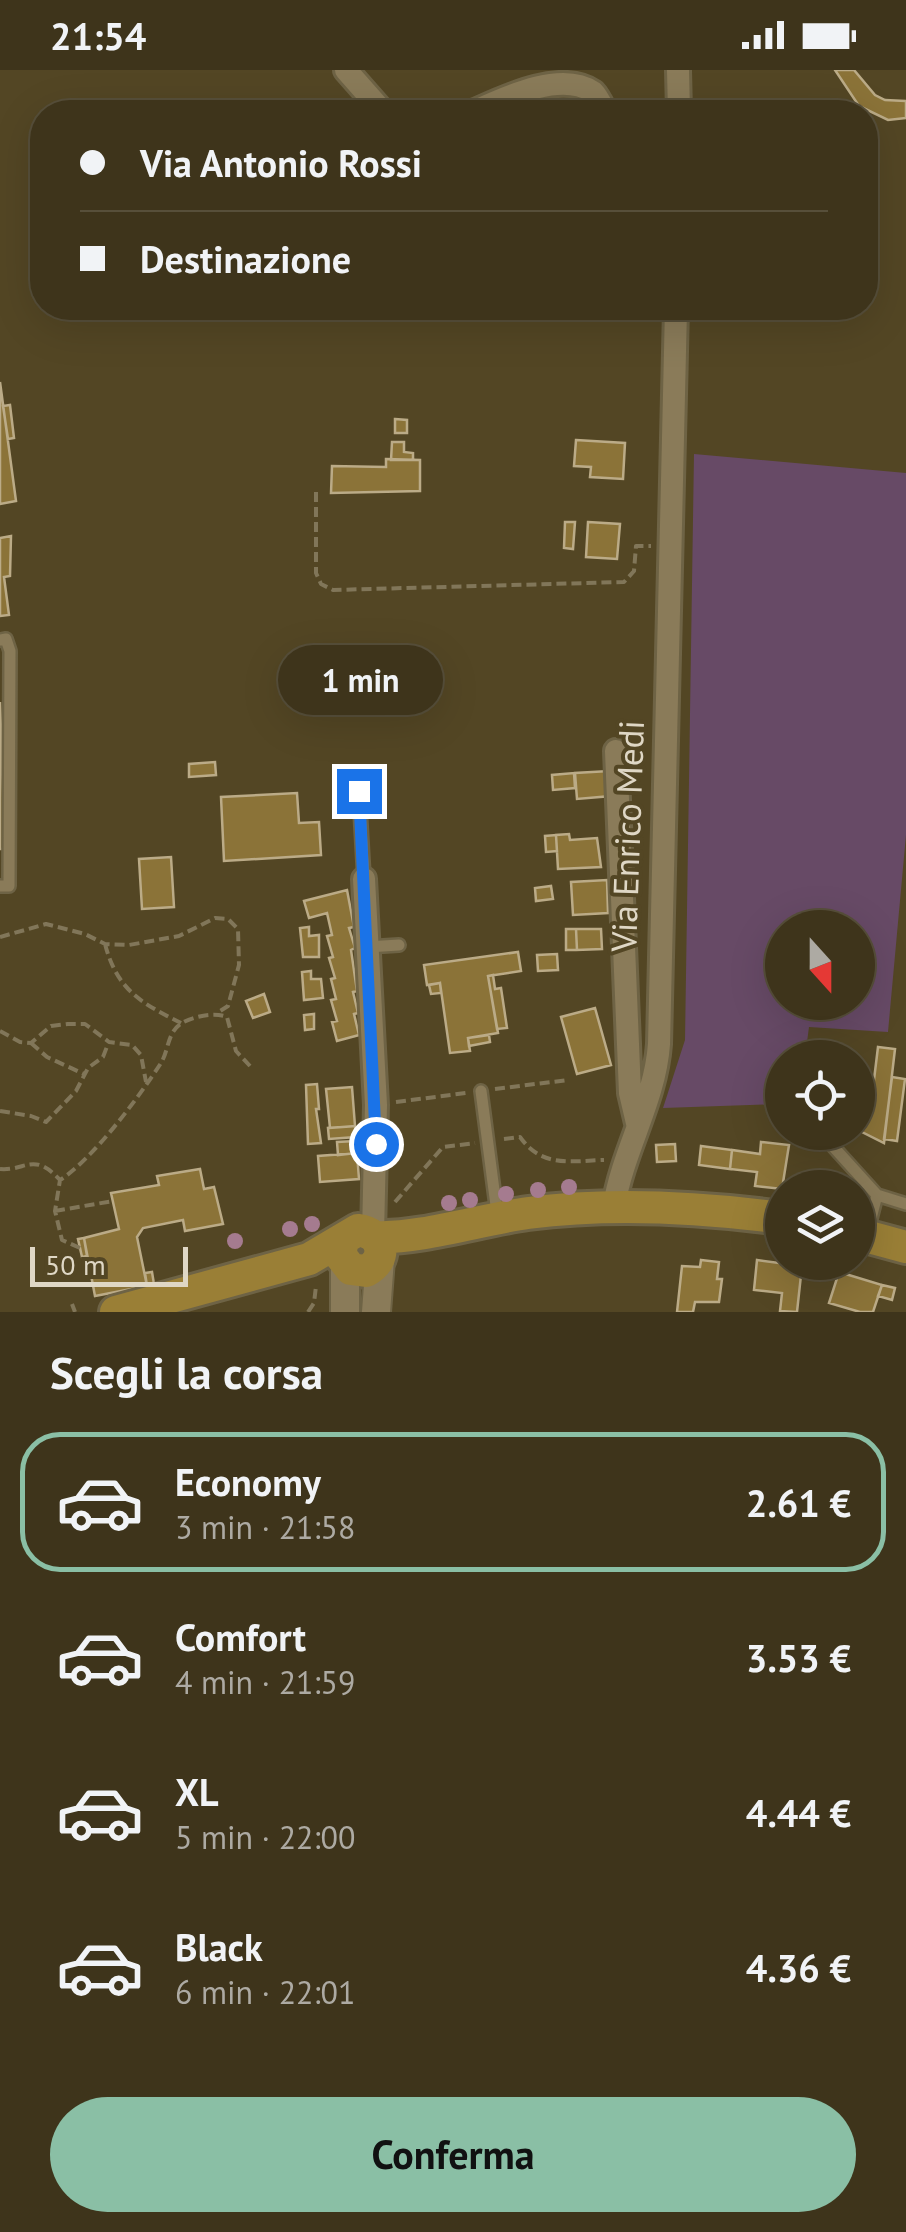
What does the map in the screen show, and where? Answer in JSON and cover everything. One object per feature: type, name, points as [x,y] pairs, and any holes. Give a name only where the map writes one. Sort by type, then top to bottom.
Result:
[{"type":"main road","points":[[116,1312],[312,1272],[363,1244],[497,1217],[614,1206],[687,1207],[765,1216]]},
{"type":"main road","points":[[875,1239],[906,1247]]},
{"type":"street","points":[[346,70],[372,100]]},
{"type":"street","points":[[678,70],[679,100]]},
{"type":"street","points":[[502,100],[550,80],[591,90],[598,100]]},
{"type":"street","name":"Via Enrico Medi","points":[[614,1206],[636,1123],[652,1090],[659,1044],[676,320]]},
{"type":"street","name":"Via Enrico Medi","points":[[616,751],[630,1093],[636,1123]]},
{"type":"street","points":[[345,1312],[376,1184],[376,1105],[364,879]]},
{"type":"street","points":[[363,1244],[376,1312]]},
{"type":"lane","points":[[0,640],[6,639],[10,651],[9,886],[0,886]]},
{"type":"lane","points":[[359,791],[364,879]]},
{"type":"lane","points":[[367,947],[399,945]]},
{"type":"lane","points":[[481,1091],[497,1217]]},
{"type":"lane","points":[[836,1150],[877,1195],[906,1204]]},
{"type":"lane","points":[[875,1200],[877,1195]]},
{"type":"path","points":[[316,492],[316,574],[321,584],[332,590],[624,582],[634,571],[636,546],[671,547]]},
{"type":"path","points":[[0,937],[46,924],[86,934],[105,944],[156,941],[179,936],[215,918],[228,919],[238,929],[239,965],[228,1006],[182,1023],[172,1034],[164,1060],[91,1152],[60,1180],[55,1212],[62,1240],[80,1248]]},
{"type":"path","points":[[105,944],[112,970],[139,1001],[182,1023]]},
{"type":"path","points":[[216,1013],[226,1017],[236,1051],[250,1066]]},
{"type":"path","points":[[0,1030],[20,1042],[31,1042],[51,1026],[85,1024],[109,1042],[132,1044],[141,1055],[146,1082]]},
{"type":"path","points":[[31,1042],[47,1057],[84,1074]]},
{"type":"path","points":[[0,1110],[46,1122],[76,1091],[109,1042]]},
{"type":"path","points":[[0,1169],[39,1164],[60,1180]]},
{"type":"path","points":[[55,1212],[113,1200]]},
{"type":"path","points":[[308,1312],[314,1303],[312,1272]]},
{"type":"path","points":[[72,1304],[74,1312]]},
{"type":"shaded area","points":[[694,454],[906,473],[906,835],[888,1032],[809,1027],[807,1040],[765,1040],[765,1105],[663,1108],[685,1040]]},
{"type":"building","points":[[835,70],[854,70],[875,95],[885,100],[906,101],[906,118],[888,120],[878,115],[878,100],[855,100]]},
{"type":"building","points":[[0,382],[16,501],[0,504]]},
{"type":"building","points":[[10,405],[14,438],[8,439],[3,406]]},
{"type":"building","points":[[395,419],[407,420],[407,433],[395,433]]},
{"type":"building","points":[[576,440],[625,443],[623,479],[590,477],[591,467],[574,466]]},
{"type":"building","points":[[392,442],[404,442],[404,452],[413,453],[413,460],[391,460]]},
{"type":"building","points":[[386,459],[420,460],[420,491],[331,493],[332,466],[386,467]]},
{"type":"building","points":[[565,522],[575,522],[573,549],[564,548]]},
{"type":"building","points":[[588,522],[620,524],[617,559],[586,557]]},
{"type":"building","points":[[11,536],[10,576],[4,577],[9,615],[0,616],[0,538]]},
{"type":"building","points":[[0,702],[5,849],[0,849]]},
{"type":"building","points":[[215,762],[216,775],[189,777],[189,764]]},
{"type":"building","points":[[609,771],[611,796],[577,799],[575,773]]},
{"type":"building","points":[[574,773],[575,788],[553,790],[552,775]]},
{"type":"building","points":[[297,793],[299,823],[319,822],[321,855],[224,861],[221,797]]},
{"type":"building","points":[[569,834],[570,840],[597,838],[601,867],[558,869],[556,835]]},
{"type":"building","points":[[556,835],[557,851],[546,852],[545,836]]},
{"type":"building","points":[[171,857],[174,907],[142,909],[139,859]]},
{"type":"building","points":[[607,880],[608,913],[573,915],[571,882]]},
{"type":"building","points":[[551,886],[553,899],[536,901],[535,888]]},
{"type":"building","points":[[347,890],[354,927],[349,928],[355,948],[351,950],[357,991],[353,992],[358,1013],[354,1014],[359,1035],[337,1041],[332,1022],[337,1021],[331,1000],[336,999],[327,913],[309,918],[304,901]]},
{"type":"building","points":[[309,927],[309,936],[319,935],[319,957],[303,957],[300,928]]},
{"type":"building","points":[[566,929],[576,929],[577,950],[566,950]]},
{"type":"building","points":[[576,929],[601,929],[602,949],[577,950]]},
{"type":"building","points":[[518,952],[521,971],[488,976],[498,1033],[468,1038],[470,1051],[450,1053],[440,983],[427,985],[424,965]]},
{"type":"building","points":[[557,954],[558,970],[538,971],[537,955]]},
{"type":"building","points":[[311,971],[311,979],[321,979],[323,998],[304,1000],[302,972]]},
{"type":"building","points":[[493,975],[495,989],[501,988],[507,1028],[497,1029],[488,976]]},
{"type":"building","points":[[440,983],[441,993],[431,994],[429,985]]},
{"type":"building","points":[[264,994],[270,1012],[253,1018],[246,1001]]},
{"type":"building","points":[[595,1008],[611,1065],[577,1074],[561,1017]]},
{"type":"building","points":[[314,1014],[314,1029],[305,1030],[304,1015]]},
{"type":"building","points":[[489,1035],[490,1042],[469,1046],[468,1038]]},
{"type":"building","points":[[878,1047],[895,1049],[884,1143],[875,1138]]},
{"type":"building","points":[[892,1077],[905,1079],[897,1141],[884,1139]]},
{"type":"building","points":[[317,1084],[321,1143],[308,1144],[306,1085]]},
{"type":"building","points":[[352,1087],[355,1126],[330,1128],[326,1089]]},
{"type":"building","points":[[355,1126],[356,1137],[329,1139],[328,1128]]},
{"type":"building","points":[[356,1141],[357,1153],[338,1155],[337,1142]]},
{"type":"building","points":[[761,1142],[765,1142],[765,1150],[788,1150],[785,1170],[765,1170],[765,1187],[755,1186],[757,1172],[730,1169],[732,1150],[760,1154]]},
{"type":"building","points":[[675,1144],[676,1161],[657,1162],[656,1145]]},
{"type":"building","points":[[701,1146],[732,1150],[730,1169],[699,1165]]},
{"type":"building","points":[[357,1153],[359,1179],[320,1182],[318,1156]]},
{"type":"building","points":[[200,1169],[204,1189],[214,1187],[223,1224],[185,1231],[183,1220],[143,1228],[137,1237],[147,1286],[95,1296],[84,1238],[119,1229],[111,1193],[159,1185],[157,1176]]},
{"type":"building","points":[[84,1238],[87,1256],[82,1257],[78,1239]]},
{"type":"building","points":[[701,1260],[719,1262],[719,1302],[695,1302],[693,1312],[677,1312],[682,1266],[700,1267]]},
{"type":"building","points":[[757,1260],[765,1261],[765,1280],[800,1280],[797,1312],[780,1311],[782,1293],[754,1290]]},
{"type":"building","points":[[152,1272],[154,1284],[147,1286],[145,1273]]},
{"type":"building","points":[[836,1280],[865,1280],[882,1285],[873,1312],[829,1303]]},
{"type":"building","points":[[882,1285],[895,1288],[892,1300],[878,1296]]},
{"type":"route","points":[[359,791],[376,1144]]}]
